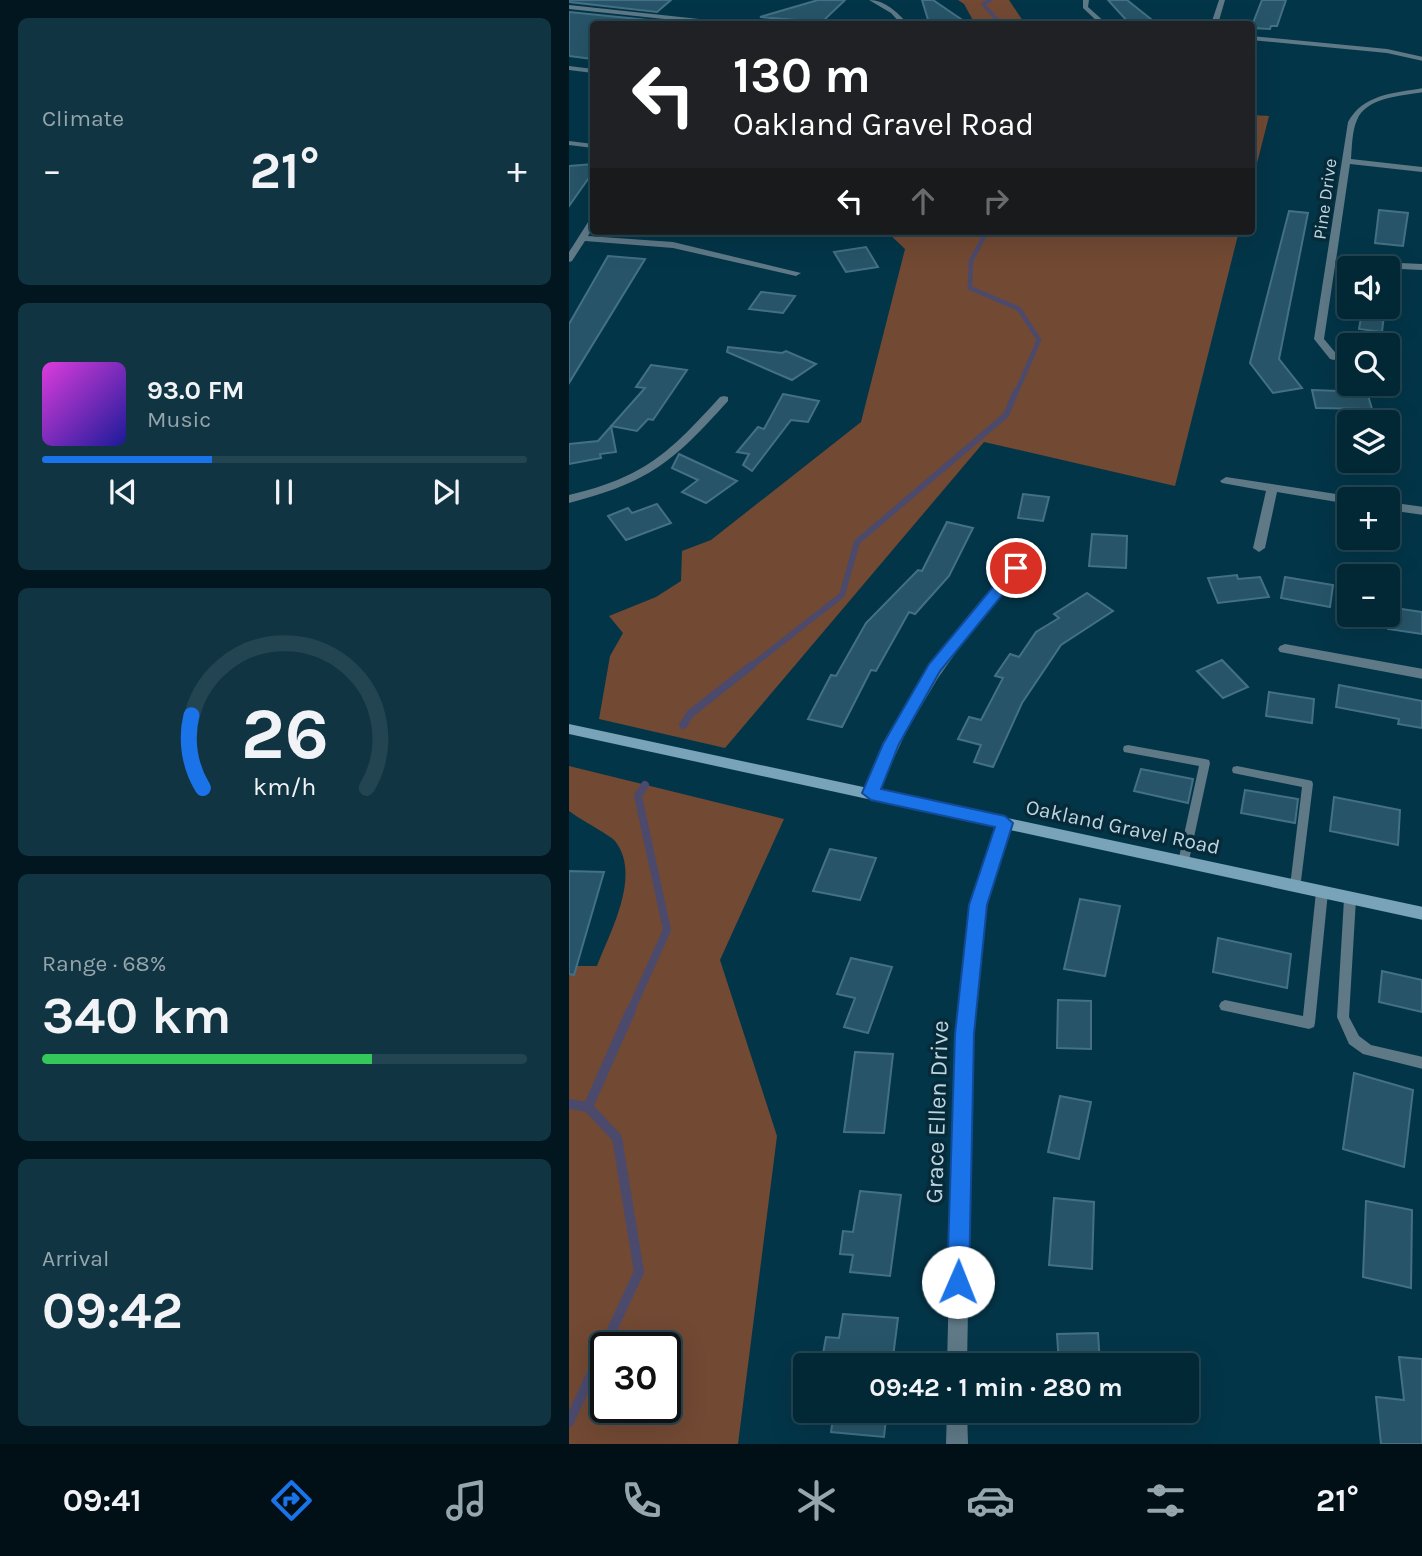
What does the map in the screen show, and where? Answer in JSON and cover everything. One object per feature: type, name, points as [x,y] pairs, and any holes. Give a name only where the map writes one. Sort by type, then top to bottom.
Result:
[{"type":"street","points":[[872,0],[893,12],[901,21]]},
{"type":"street","points":[[1086,0],[1085,7],[1101,21]]},
{"type":"street","points":[[1215,21],[1222,0]]},
{"type":"street","points":[[569,7],[699,21]]},
{"type":"street","points":[[1255,38],[1387,51],[1422,59]]},
{"type":"street","points":[[569,68],[590,71]]},
{"type":"street","name":"Pine Drive","points":[[1334,357],[1319,339],[1356,111],[1367,103],[1422,90]]},
{"type":"street","points":[[569,142],[590,146]]},
{"type":"street","points":[[1347,161],[1422,170]]},
{"type":"street","points":[[569,259],[590,226]]},
{"type":"street","points":[[582,239],[673,245],[795,273]]},
{"type":"street","points":[[1331,263],[1422,267]]},
{"type":"street","points":[[569,499],[607,491],[653,470],[686,443],[724,399]]},
{"type":"street","points":[[1226,481],[1337,498]]},
{"type":"street","points":[[1259,548],[1272,488]]},
{"type":"street","points":[[1400,508],[1422,512]]},
{"type":"street","points":[[871,793],[891,744],[935,667],[1016,568]]},
{"type":"street","points":[[1285,649],[1422,674]]},
{"type":"street","name":"Oakland Gravel Road","points":[[569,729],[1422,914]]},
{"type":"street","name":"Grace Ellen Drive","points":[[957,1353],[964,1034],[978,905],[1005,823]]},
{"type":"street","points":[[957,1423],[957,1444]]},
{"type":"lane","points":[[1128,749],[1205,763],[1184,862]]},
{"type":"lane","points":[[1237,770],[1308,784],[1296,886]]},
{"type":"lane","points":[[1225,1006],[1309,1023],[1322,892]]},
{"type":"lane","points":[[1350,899],[1343,1017],[1354,1040],[1368,1050],[1422,1063]]},
{"type":"shaded area","points":[[958,0],[1009,0],[1023,21],[973,21],[964,4]]},
{"type":"shaded area","points":[[1255,115],[1269,116],[1255,171]]},
{"type":"shaded area","points":[[890,235],[1238,235],[1175,486],[984,442],[725,748],[599,719],[610,656],[623,633],[609,616],[656,597],[681,581],[682,551],[711,540],[861,422],[905,249]]},
{"type":"shaded area","points":[[569,766],[784,819],[720,960],[777,1136],[738,1444],[569,1444],[569,966],[597,966],[621,904],[625,887],[623,855],[615,841],[569,811]]},
{"type":"building","points":[[569,0],[671,0],[657,12]]},
{"type":"building","points":[[818,0],[845,0],[823,21],[760,17]]},
{"type":"building","points":[[922,0],[933,0],[964,21],[928,21]]},
{"type":"building","points":[[1108,0],[1127,0],[1152,20],[1127,21]]},
{"type":"building","points":[[1262,0],[1286,0],[1277,26],[1271,26],[1270,29],[1255,28],[1254,21]]},
{"type":"building","points":[[569,12],[648,20],[590,21],[590,59],[569,56]]},
{"type":"building","points":[[590,164],[590,176],[569,206],[569,166]]},
{"type":"building","points":[[1379,210],[1408,213],[1403,246],[1375,243]]},
{"type":"building","points":[[1289,211],[1308,213],[1279,359],[1302,388],[1273,393],[1250,363]]},
{"type":"building","points":[[866,247],[878,267],[846,272],[834,252]]},
{"type":"building","points":[[608,256],[645,259],[569,383],[569,324]]},
{"type":"building","points":[[761,292],[795,296],[783,313],[749,309]]},
{"type":"building","points":[[1361,319],[1384,319],[1382,332],[1359,329]]},
{"type":"building","points":[[728,347],[782,353],[786,351],[816,364],[792,380],[727,352]]},
{"type":"building","points":[[651,365],[687,370],[653,420],[648,419],[637,431],[611,426],[645,388],[636,387]]},
{"type":"building","points":[[1312,390],[1337,391],[1337,396],[1368,396],[1372,409],[1316,408]]},
{"type":"building","points":[[783,394],[819,401],[808,422],[791,420],[752,471],[743,465],[749,454],[737,452],[758,427],[764,429]]},
{"type":"building","points":[[611,426],[616,452],[600,454],[601,458],[569,464],[569,444],[598,441]]},
{"type":"building","points":[[679,454],[737,481],[706,503],[682,492],[698,480],[672,468]]},
{"type":"building","points":[[1023,494],[1049,497],[1043,521],[1018,518]]},
{"type":"building","points":[[657,504],[671,523],[626,540],[608,516],[628,508],[632,513]]},
{"type":"building","points":[[947,522],[973,528],[949,576],[915,614],[909,612],[876,671],[871,670],[842,727],[808,719],[831,675],[836,676],[866,623],[918,570],[922,571]]},
{"type":"building","points":[[1092,534],[1127,536],[1126,568],[1089,566]]},
{"type":"building","points":[[1237,575],[1238,579],[1260,577],[1269,597],[1218,603],[1208,578]]},
{"type":"building","points":[[1285,577],[1333,585],[1330,607],[1281,598]]},
{"type":"building","points":[[1087,593],[1113,611],[1061,645],[1022,703],[993,767],[974,762],[981,745],[958,739],[969,717],[981,720],[1003,678],[995,676],[1010,654],[1019,657],[1036,632],[1059,618],[1054,614]]},
{"type":"building","points":[[1400,609],[1422,612],[1422,634],[1388,629],[1400,627]]},
{"type":"building","points":[[1222,660],[1248,687],[1223,698],[1197,671]]},
{"type":"building","points":[[1339,685],[1422,701],[1422,728],[1398,724],[1399,719],[1336,707]]},
{"type":"building","points":[[1269,692],[1314,699],[1312,723],[1266,716]]},
{"type":"building","points":[[1141,769],[1193,779],[1188,803],[1134,791]]},
{"type":"building","points":[[1245,790],[1298,799],[1295,823],[1241,813]]},
{"type":"building","points":[[1334,797],[1400,810],[1398,845],[1330,831]]},
{"type":"building","points":[[830,849],[876,858],[860,900],[813,891]]},
{"type":"building","points":[[569,871],[604,872],[574,975],[569,974]]},
{"type":"building","points":[[1080,899],[1120,906],[1105,976],[1064,969]]},
{"type":"building","points":[[1218,938],[1291,954],[1287,988],[1213,972]]},
{"type":"building","points":[[851,958],[892,967],[868,1033],[844,1027],[855,998],[837,994]]},
{"type":"building","points":[[1382,971],[1422,980],[1422,1012],[1379,1002]]},
{"type":"building","points":[[1058,1000],[1091,1001],[1091,1049],[1057,1048]]},
{"type":"building","points":[[855,1052],[893,1054],[884,1133],[844,1132]]},
{"type":"building","points":[[1354,1073],[1413,1090],[1404,1167],[1343,1149]]},
{"type":"building","points":[[1060,1096],[1091,1102],[1079,1159],[1048,1152]]},
{"type":"building","points":[[860,1191],[901,1195],[890,1276],[850,1272],[853,1255],[840,1254],[843,1231],[853,1232]]},
{"type":"building","points":[[1054,1198],[1094,1202],[1092,1269],[1049,1265]]},
{"type":"building","points":[[1366,1201],[1412,1210],[1411,1288],[1363,1277]]},
{"type":"building","points":[[843,1314],[898,1318],[894,1353],[823,1353],[826,1337],[839,1338]]},
{"type":"building","points":[[1098,1333],[1099,1353],[1058,1353],[1057,1334]]},
{"type":"building","points":[[1399,1357],[1422,1359],[1422,1444],[1381,1444],[1376,1397],[1404,1400]]},
{"type":"building","points":[[832,1423],[886,1423],[884,1437],[831,1432]]},
{"type":"waterway","points":[[991,0],[983,4],[998,21]]},
{"type":"waterway","points":[[985,235],[971,261],[970,288],[1019,309],[1039,340],[1016,393]]},
{"type":"waterway","points":[[750,667],[842,595],[857,542],[1006,415],[1016,391]]},
{"type":"waterway","points":[[683,725],[690,714],[752,665]]},
{"type":"waterway","points":[[630,1012],[667,930],[638,796],[645,785]]},
{"type":"waterway","points":[[588,1107],[631,1010]]},
{"type":"waterway","points":[[569,1104],[588,1107]]},
{"type":"waterway","points":[[569,1422],[639,1272],[617,1138],[588,1107]]},
{"type":"route","points":[[958,1282],[964,1034],[978,905],[1005,823],[871,793],[891,744],[935,667],[983,605],[1016,568]]}]
